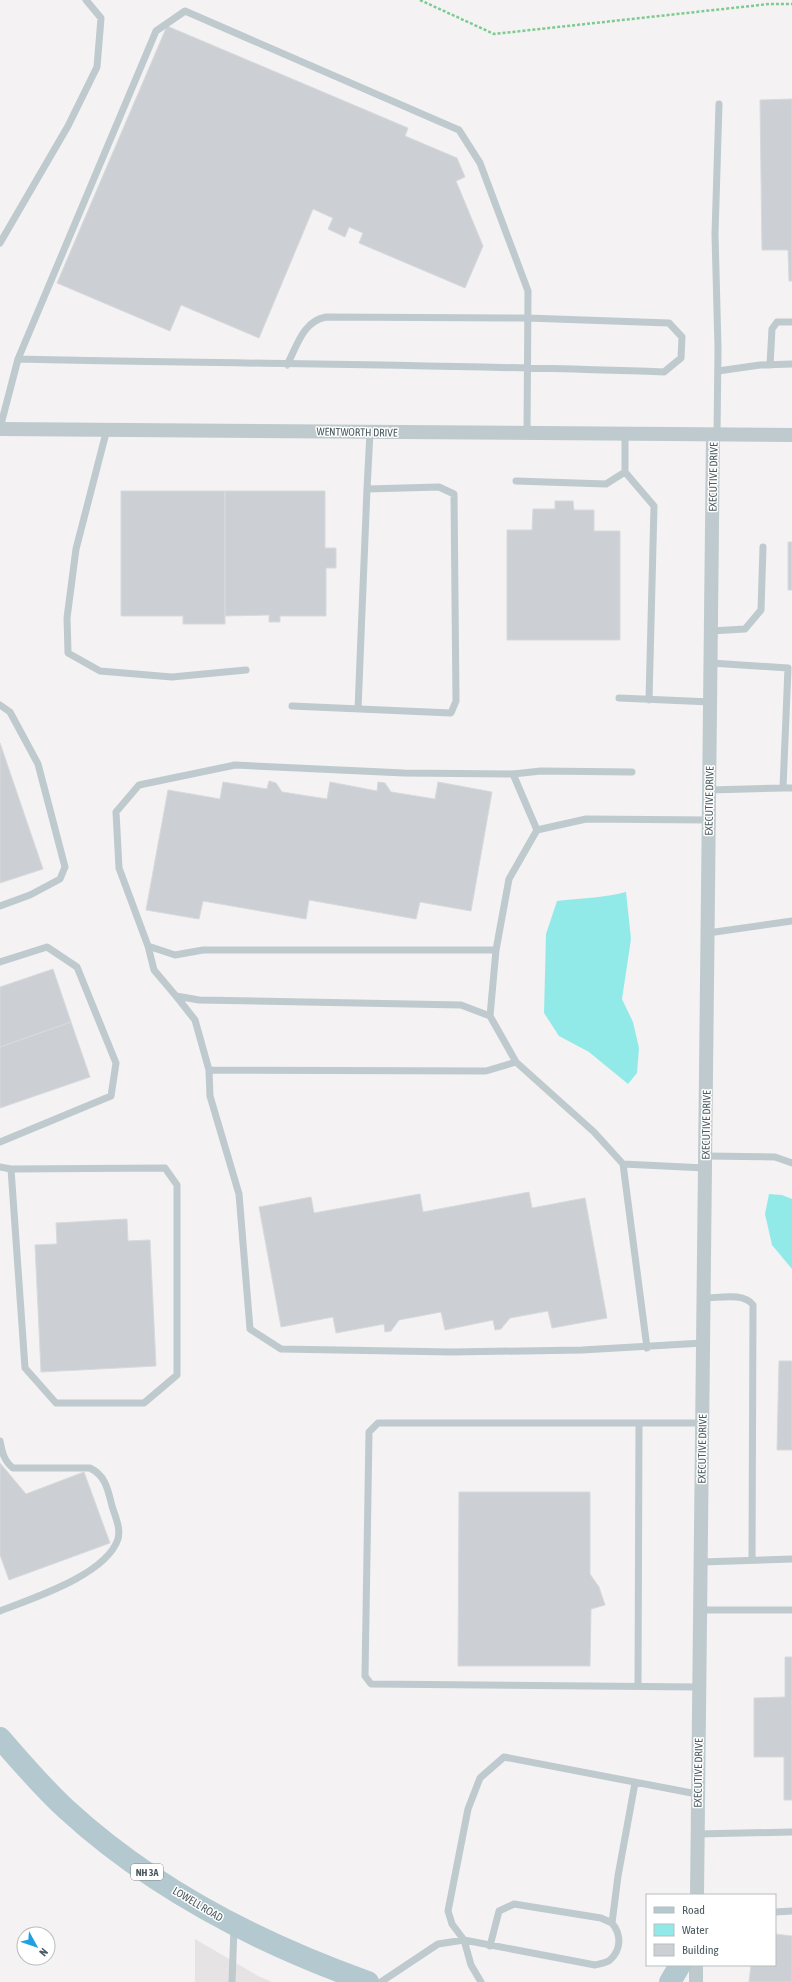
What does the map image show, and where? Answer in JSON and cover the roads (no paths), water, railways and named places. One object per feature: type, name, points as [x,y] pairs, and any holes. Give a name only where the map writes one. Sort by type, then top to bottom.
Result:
[{"type":"main road","name":"LOWELL ROAD","points":[[0,1738],[26,1768],[99,1838],[172,1890],[234,1926],[317,1963],[368,1982]]},
{"type":"main road","points":[[670,1982],[679,1966]]},
{"type":"street","name":"WENTWORTH DRIVE","points":[[0,428],[715,435]]},
{"type":"street","name":"EXECUTIVE DRIVE","points":[[697,1894],[709,790],[715,435],[792,435]]},
{"type":"street","points":[[696,1966],[696,1982]]},
{"type":"lane","points":[[0,243],[68,126],[97,67],[101,18],[86,0]]},
{"type":"lane","points":[[0,428],[18,360],[156,31],[185,10],[459,130],[480,163],[528,291],[527,433]]},
{"type":"lane","points":[[715,435],[718,371],[715,234],[719,104]]},
{"type":"lane","points":[[18,360],[287,365],[527,367],[664,372],[681,358],[682,337],[669,323],[527,318],[326,317],[317,319],[306,328],[287,365]]},
{"type":"lane","points":[[770,365],[772,330],[777,322],[792,322]]},
{"type":"lane","points":[[718,371],[792,364]]},
{"type":"lane","points":[[107,429],[76,549],[67,618],[68,653],[100,671],[172,677],[246,670]]},
{"type":"lane","points":[[358,709],[370,432]]},
{"type":"lane","points":[[625,433],[625,472],[654,506],[649,700]]},
{"type":"lane","points":[[516,481],[606,484],[625,472]]},
{"type":"lane","points":[[292,706],[451,713],[456,702],[454,494],[439,486],[367,489]]},
{"type":"lane","points":[[711,631],[745,629],[760,610],[763,547]]},
{"type":"lane","points":[[711,663],[788,668],[783,788]]},
{"type":"lane","points":[[619,698],[711,702]]},
{"type":"lane","points":[[0,705],[10,712],[38,764],[66,866],[60,879],[30,895],[0,906]]},
{"type":"lane","points":[[632,772],[541,771],[513,774],[404,773],[235,765],[139,785],[116,812],[119,868],[148,946],[154,970],[195,1020],[209,1070],[210,1096],[239,1194],[250,1329],[281,1350],[452,1352],[647,1348],[703,1343]]},
{"type":"lane","points":[[513,774],[537,830]]},
{"type":"lane","points":[[709,790],[792,788]]},
{"type":"lane","points":[[647,1348],[622,1164],[594,1132],[516,1062],[490,1016],[496,950],[509,879],[537,830],[586,819],[709,820]]},
{"type":"lane","points":[[708,933],[792,921]]},
{"type":"lane","points":[[148,946],[175,955],[203,950],[496,950]]},
{"type":"lane","points":[[0,962],[47,947],[77,966],[116,1062],[111,1096],[0,1142]]},
{"type":"lane","points":[[176,996],[199,1000],[461,1005],[490,1016]]},
{"type":"lane","points":[[209,1070],[486,1071],[516,1062]]},
{"type":"lane","points":[[622,1164],[705,1162],[775,1157],[792,1163]]},
{"type":"lane","points":[[0,1168],[11,1170],[165,1168],[177,1185],[177,1375],[144,1403],[56,1403],[25,1368],[11,1170]]},
{"type":"lane","points":[[704,1298],[742,1297],[749,1300],[753,1305],[752,1560]]},
{"type":"lane","points":[[699,1687],[371,1684],[365,1676],[369,1432],[378,1423],[702,1423]]},
{"type":"lane","points":[[638,1686],[639,1423]]},
{"type":"lane","points":[[0,1442],[7,1464],[13,1468],[90,1468],[98,1472],[105,1480],[118,1537],[114,1547],[94,1567],[79,1578],[0,1611]]},
{"type":"lane","points":[[701,1562],[792,1558]]},
{"type":"lane","points":[[700,1610],[792,1610]]},
{"type":"lane","points":[[481,1982],[472,1965],[464,1940],[452,1924],[448,1911],[468,1808],[480,1778],[504,1757],[697,1794]]},
{"type":"lane","points":[[612,1923],[618,1876],[635,1783]]},
{"type":"lane","points":[[697,1834],[792,1832]]},
{"type":"lane","points":[[380,1982],[438,1944],[464,1940],[490,1946],[594,1965],[609,1961],[619,1947],[619,1931],[612,1923],[601,1918],[514,1904],[499,1911],[490,1946]]},
{"type":"lane","points":[[776,1912],[792,1911]]},
{"type":"lane","points":[[232,1982],[234,1926]]},
{"type":"water","points":[[626,892],[631,939],[622,999],[633,1022],[639,1048],[637,1073],[628,1084],[589,1052],[559,1036],[544,1013],[546,934],[557,901],[601,897]]},
{"type":"water","points":[[769,1194],[782,1195],[792,1199],[792,1269],[772,1245],[765,1214]]}]
